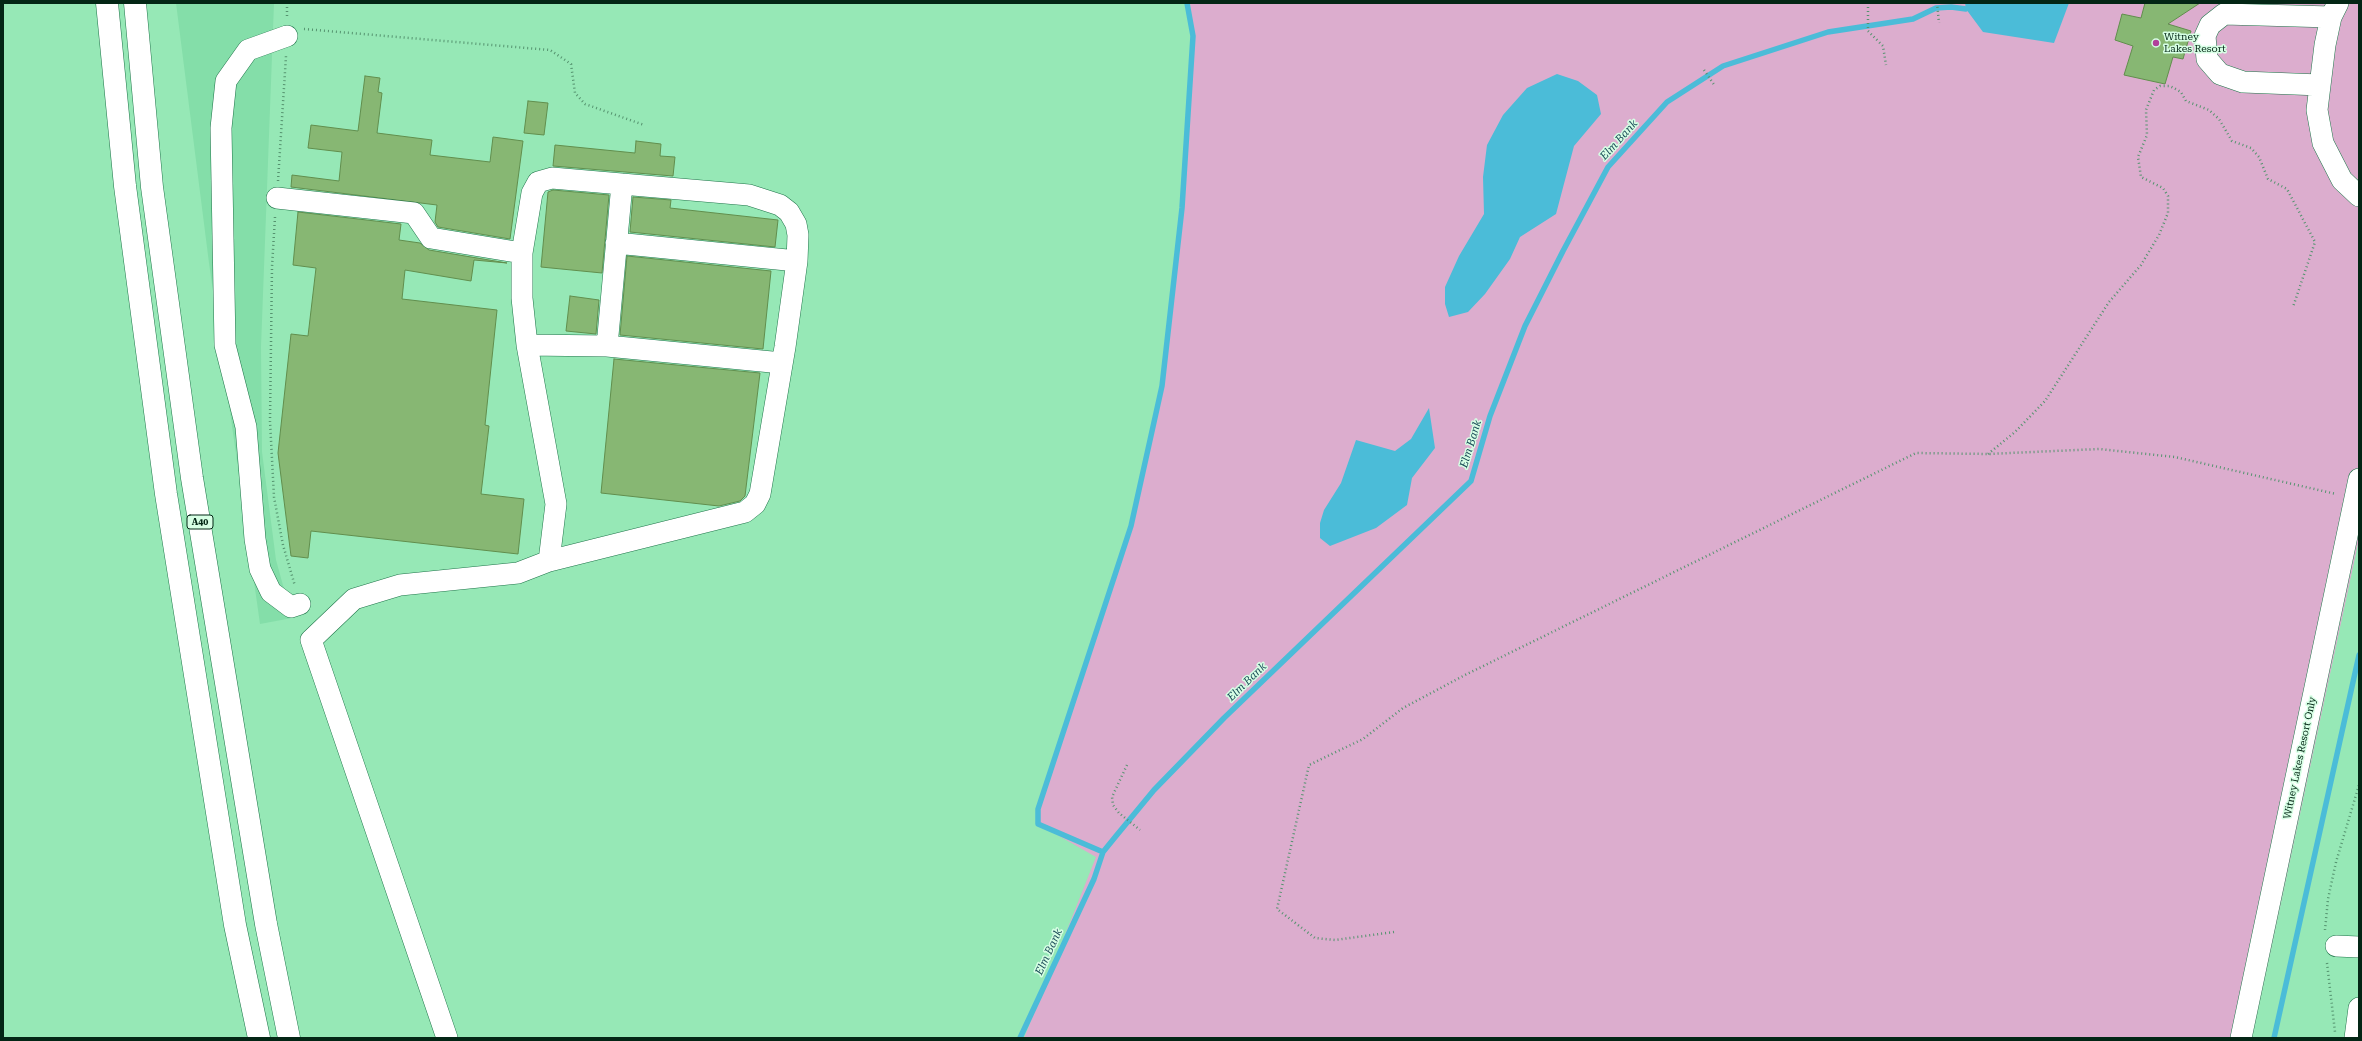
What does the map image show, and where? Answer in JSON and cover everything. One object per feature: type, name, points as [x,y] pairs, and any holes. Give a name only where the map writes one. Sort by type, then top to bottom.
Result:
[{"type":"highway","points":[[107,3],[125,186],[166,494],[236,925],[259,1038]]},
{"type":"highway","name":"A40","points":[[135,3],[152,187],[192,478],[266,924],[289,1038]]},
{"type":"street","points":[[2320,85],[2243,82],[2220,74],[2207,59],[2205,36],[2210,25],[2224,14],[2334,10],[2320,85],[2317,110],[2323,143],[2342,180],[2359,196]]},
{"type":"street","points":[[287,36],[248,50],[226,81],[221,128],[224,337],[246,427],[255,540],[260,569],[271,592],[291,607],[300,604]]},
{"type":"street","points":[[447,1038],[311,640],[354,599],[400,585],[518,573],[549,561],[745,512],[755,504],[760,494],[797,261],[796,224],[789,212],[780,205],[749,195],[552,178],[538,182],[532,193],[522,252],[522,298],[527,345],[556,504],[549,561]]},
{"type":"street","points":[[607,346],[622,184]]},
{"type":"street","points":[[277,198],[414,213],[431,238],[522,252]]},
{"type":"street","points":[[616,243],[797,261]]},
{"type":"street","points":[[527,345],[607,346],[782,363]]},
{"type":"street","name":"Witney Lakes Resort Only","points":[[2241,1038],[2357,488]]},
{"type":"street","points":[[2330,944],[2359,947]]},
{"type":"street","points":[[2355,1038],[2359,1008]]},
{"type":"path","points":[[1868,3],[1868,31],[1884,46],[1886,65]]},
{"type":"path","points":[[1937,3],[1939,22]]},
{"type":"path","points":[[300,604],[283,545],[274,497],[270,421],[271,275],[287,36],[306,28],[550,50],[571,64],[575,92],[585,104],[644,124]]},
{"type":"path","points":[[1704,70],[1714,86]]},
{"type":"path","points":[[1988,454],[2015,432],[2045,401],[2110,302],[2141,265],[2159,235],[2168,213],[2168,196],[2163,188],[2141,177],[2138,157],[2147,135],[2146,110],[2154,90],[2160,86],[2170,86],[2181,92],[2186,101],[2209,110],[2219,119],[2232,141],[2251,148],[2259,158],[2268,179],[2287,189],[2315,242],[2293,307]]},
{"type":"path","points":[[1394,932],[1335,940],[1315,938],[1277,909],[1309,765],[1363,739],[1403,708],[1465,675],[1916,452],[1988,454],[2099,449],[2176,457],[2357,488]]},
{"type":"path","points":[[1127,764],[1112,797],[1113,805],[1124,818],[1140,830]]},
{"type":"path","points":[[2335,1038],[2328,899],[2336,862],[2359,785]]},
{"type":"shaded area","points":[[176,3],[274,3],[261,347],[262,452],[276,560],[292,618],[260,624],[209,263]]},
{"type":"shaded area","name":"Witney Lakes Resort","points":[[1190,3],[2359,3],[2359,539],[2252,1038],[1024,1038],[1096,857],[1038,824],[1038,809],[1131,526],[1162,386],[1182,208],[1193,36]]},
{"type":"water","points":[[1965,3],[2069,3],[2054,43],[1983,32],[1966,9]]},
{"type":"water","points":[[1557,74],[1578,81],[1597,95],[1601,114],[1574,146],[1556,214],[1520,237],[1510,259],[1485,294],[1468,312],[1449,317],[1445,304],[1445,287],[1459,256],[1484,214],[1483,177],[1487,145],[1503,115],[1527,88]]},
{"type":"water","points":[[1429,408],[1435,448],[1412,478],[1407,505],[1376,528],[1330,546],[1320,538],[1320,523],[1324,510],[1341,483],[1356,440],[1395,451],[1411,439]]},
{"type":"building","name":"Witney Lakes Resort","points":[[2145,3],[2200,3],[2168,24],[2191,31],[2183,59],[2173,57],[2165,84],[2124,75],[2133,46],[2115,40],[2122,14],[2141,18]]},
{"type":"building","points":[[365,76],[380,78],[378,92],[382,93],[377,133],[432,140],[430,155],[490,162],[493,137],[523,141],[510,239],[438,227],[435,222],[437,205],[291,187],[292,175],[339,181],[342,152],[308,148],[311,125],[358,131]]},
{"type":"building","points":[[528,101],[548,103],[544,135],[524,133]]},
{"type":"building","points":[[636,141],[661,144],[660,156],[675,157],[673,176],[553,166],[555,145],[635,153]]},
{"type":"building","points":[[553,190],[609,195],[602,273],[541,267],[548,192]]},
{"type":"building","points":[[633,197],[671,200],[670,208],[778,220],[775,247],[630,232]]},
{"type":"building","points":[[298,212],[401,224],[399,240],[420,243],[429,250],[507,263],[474,260],[471,281],[405,270],[402,299],[497,310],[485,425],[489,426],[481,494],[524,499],[518,554],[311,531],[308,558],[291,556],[278,453],[291,334],[308,336],[316,268],[293,265]]},
{"type":"building","points":[[627,256],[771,271],[763,349],[620,335]]},
{"type":"building","points":[[570,296],[599,300],[596,334],[566,331]]},
{"type":"building","points":[[614,359],[760,373],[745,496],[740,501],[719,506],[601,493]]},
{"type":"waterway","points":[[1103,852],[1038,824],[1038,809],[1131,526],[1162,386],[1182,208],[1193,36],[1187,3]]},
{"type":"waterway","name":"Elm Bank","points":[[1020,1038],[1094,879],[1103,852],[1154,790],[1224,718],[1471,481],[1490,416],[1525,326],[1563,251],[1608,167],[1667,102],[1723,66],[1828,32],[1913,19],[1936,8],[1951,7],[1966,9]]},
{"type":"waterway","points":[[2274,1038],[2359,655]]},
{"type":"place","name":"Witney Lakes Resort","points":[[2156,43]]}]
